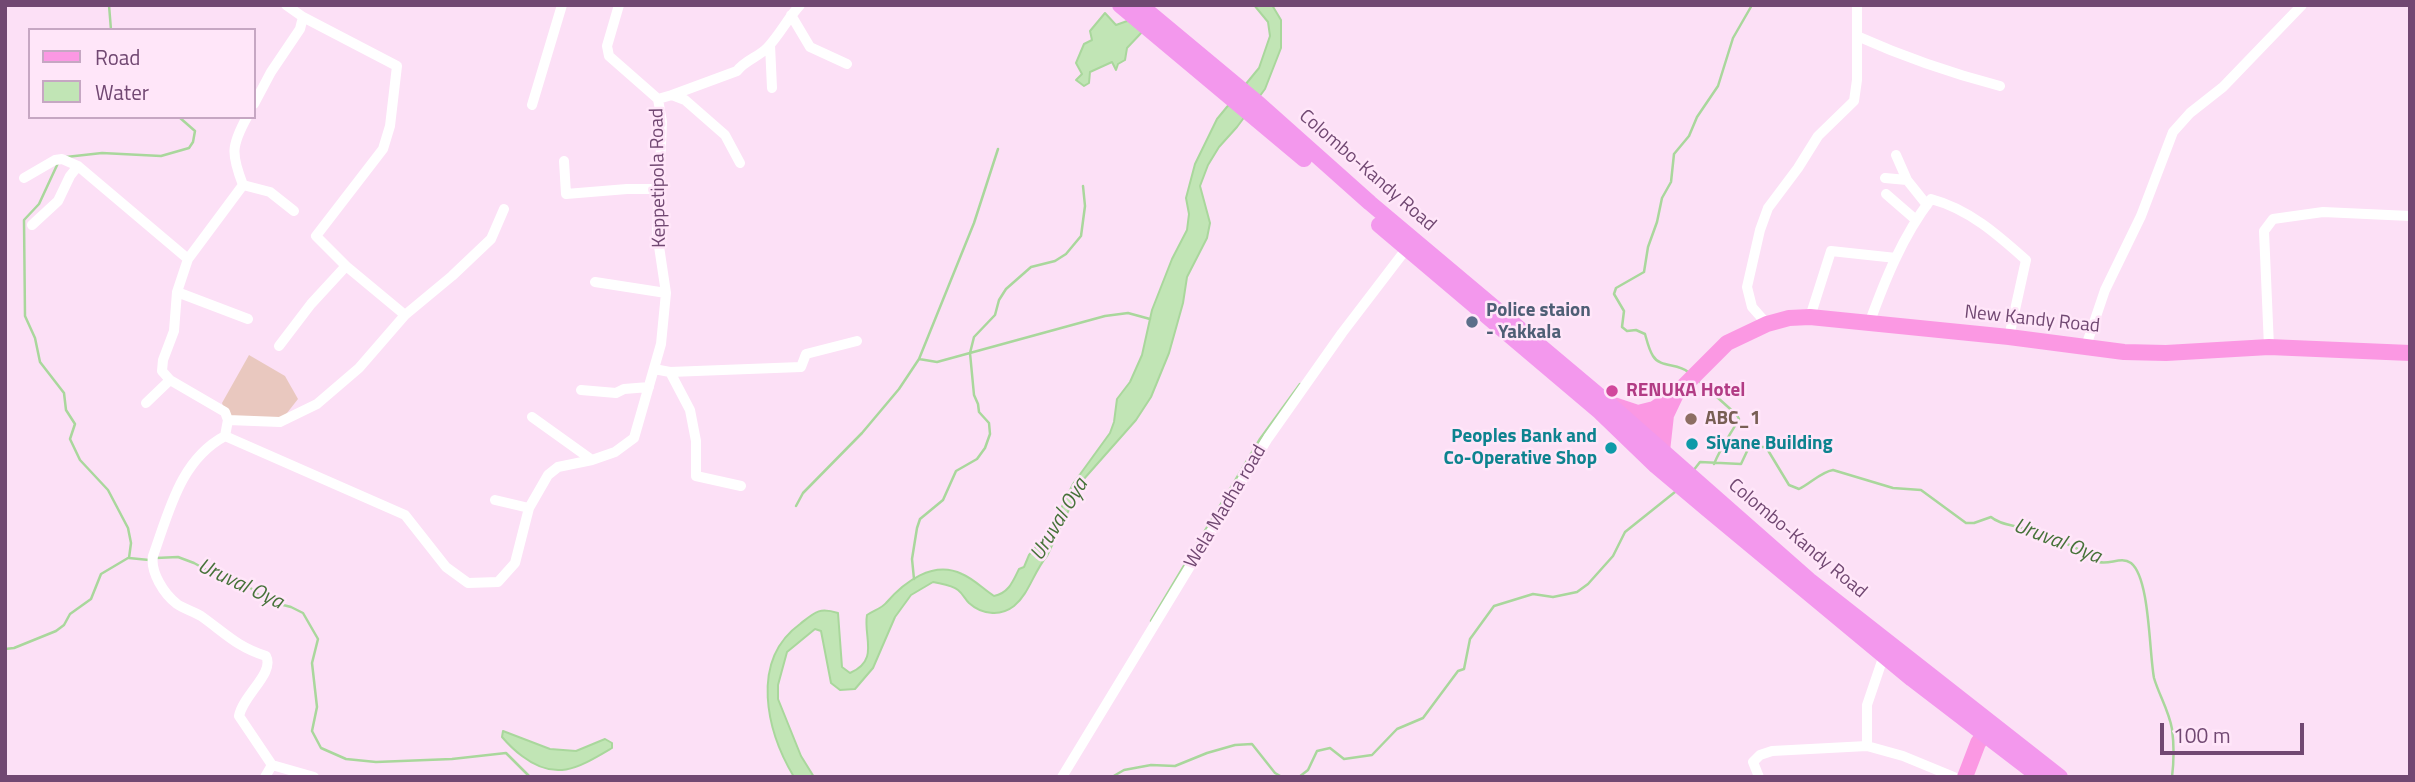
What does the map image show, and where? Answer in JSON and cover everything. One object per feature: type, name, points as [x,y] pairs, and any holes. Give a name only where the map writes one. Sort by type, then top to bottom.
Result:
[{"type":"highway","points":[[1120,5],[1234,91]]},
{"type":"highway","points":[[1140,5],[1234,91]]},
{"type":"highway","name":"Colombo-Kandy Road","points":[[1234,91],[1367,207],[1608,403],[1637,438]]},
{"type":"highway","name":"Colombo-Kandy Road","points":[[1367,207],[1406,248],[1600,412],[1666,461],[1884,655],[1988,730],[2060,777]]},
{"type":"highway","name":"Colombo-Kandy Road","points":[[1713,504],[1809,580],[2040,777]]},
{"type":"main road","name":"New Kandy Road","points":[[1637,438],[1727,343],[1767,324],[1789,318],[1810,317],[2009,337],[2124,352],[2166,353],[2269,346],[2410,353]]},
{"type":"main road","points":[[1608,403],[1638,413],[1660,412],[1666,461]]},
{"type":"main road","points":[[1965,777],[1975,750],[1988,730]]},
{"type":"street","points":[[286,5],[303,17],[397,66],[390,126],[383,149],[316,236],[346,266],[405,316]]},
{"type":"street","points":[[532,105],[562,5]]},
{"type":"street","name":"Keppetipola Road","points":[[225,436],[405,515],[446,567],[468,583],[498,582],[515,563],[529,508],[548,475],[558,467],[615,452],[634,438],[661,344],[666,293],[657,233],[662,122],[658,99],[609,56],[607,46],[619,5]]},
{"type":"street","points":[[658,99],[737,71],[743,64],[757,58],[800,5]]},
{"type":"street","points":[[1767,324],[1752,307],[1747,286],[1760,230],[1768,208],[1818,136],[1854,101],[1857,80],[1857,5]]},
{"type":"street","points":[[2086,346],[2105,290],[2141,216],[2173,132],[2190,113],[2223,87],[2302,5]]},
{"type":"street","points":[[791,15],[810,47],[847,64]]},
{"type":"street","points":[[256,100],[300,29],[303,17]]},
{"type":"street","points":[[1857,36],[1946,71],[2000,86]]},
{"type":"street","points":[[770,45],[772,88]]},
{"type":"street","points":[[672,95],[685,100],[725,135],[740,163]]},
{"type":"street","points":[[243,185],[236,167],[234,141],[246,119]]},
{"type":"street","points":[[1896,155],[1907,180],[1927,205]]},
{"type":"street","points":[[24,178],[55,160],[62,159],[78,166],[188,259]]},
{"type":"street","points":[[564,161],[566,194],[658,189]]},
{"type":"street","points":[[32,225],[58,201],[69,176],[78,166]]},
{"type":"street","points":[[1885,178],[1907,180]]},
{"type":"street","points":[[243,185],[270,192],[295,211]]},
{"type":"street","points":[[243,185],[188,259],[177,292],[174,331],[163,360],[163,371],[170,380],[225,412],[228,420],[225,436],[211,444],[191,464],[179,485],[153,559],[160,586],[176,603],[197,614],[244,649],[266,656],[269,662],[268,670],[241,705],[239,716],[272,765],[314,777]]},
{"type":"street","points":[[1886,194],[1916,220]]},
{"type":"street","points":[[1869,324],[1896,258],[1916,220],[1931,200],[1945,203],[1993,230],[2026,260],[2009,337]]},
{"type":"street","points":[[228,420],[280,422],[317,404],[359,368],[405,316],[491,239],[504,209]]},
{"type":"street","points":[[2269,346],[2264,231],[2273,219],[2323,212],[2410,216]]},
{"type":"street","name":"Wela Madha road","points":[[1062,777],[1268,438],[1342,332],[1406,248]]},
{"type":"street","points":[[1810,317],[1832,251],[1896,258]]},
{"type":"street","points":[[279,345],[311,304],[346,266]]},
{"type":"street","points":[[595,282],[666,293]]},
{"type":"street","points":[[177,292],[248,319]]},
{"type":"street","points":[[654,369],[670,372],[801,367],[806,354],[857,341]]},
{"type":"street","points":[[670,372],[690,410],[696,441],[696,476],[741,486]]},
{"type":"street","points":[[146,403],[170,380]]},
{"type":"street","points":[[581,390],[616,393],[624,389],[649,387]]},
{"type":"street","points":[[532,417],[592,460]]},
{"type":"street","points":[[495,500],[529,508]]},
{"type":"street","points":[[1867,746],[1867,705],[1884,655]]},
{"type":"street","points":[[1759,777],[1753,762],[1760,755],[1772,751],[1867,746],[1954,777]]},
{"type":"street","points":[[265,777],[272,765]]},
{"type":"shaded area","points":[[249,355],[285,376],[298,399],[280,422],[228,420],[222,403]]},
{"type":"water","points":[[1254,5],[1272,5],[1281,20],[1281,48],[1265,89],[1219,147],[1200,186],[1210,223],[1207,238],[1187,277],[1169,353],[1151,397],[1136,420],[1083,480],[1047,556],[1024,595],[1014,606],[1003,612],[985,612],[969,603],[956,588],[933,582],[911,595],[895,617],[873,668],[855,689],[840,690],[831,683],[821,631],[815,629],[787,652],[778,685],[778,699],[801,756],[814,777],[794,777],[776,739],[768,698],[774,657],[784,639],[818,612],[826,610],[838,613],[842,667],[850,673],[865,662],[868,655],[867,615],[920,575],[930,571],[951,570],[971,579],[994,596],[1003,592],[1051,529],[1073,484],[1110,433],[1117,399],[1130,382],[1142,355],[1152,310],[1172,259],[1187,230],[1189,214],[1186,198],[1195,164],[1217,119],[1259,68],[1270,36],[1268,22]]},
{"type":"water","points":[[1105,13],[1116,25],[1130,20],[1143,31],[1127,48],[1125,60],[1118,64],[1116,70],[1112,62],[1090,72],[1089,83],[1084,86],[1076,80],[1082,74],[1076,63],[1084,44],[1092,40],[1090,31]]},
{"type":"water","points":[[503,731],[550,749],[576,751],[605,739],[612,743],[612,748],[578,766],[546,769],[534,764],[514,749],[502,737]]},
{"type":"waterway","name":"Uruval Oya","points":[[109,5],[111,28]]},
{"type":"waterway","points":[[1688,372],[1656,360],[1645,334],[1636,330],[1627,331],[1622,327],[1624,311],[1614,294],[1616,288],[1644,272],[1662,198],[1671,182],[1674,154],[1689,136],[1697,117],[1718,86],[1733,38],[1752,5]]},
{"type":"waterway","name":"Uruval Oya","points":[[66,157],[102,153],[161,156],[189,148],[195,131],[181,119]]},
{"type":"waterway","points":[[796,506],[803,493],[862,433],[899,389],[919,359],[974,223],[998,149]]},
{"type":"waterway","name":"Uruval Oya","points":[[58,163],[39,204],[24,220],[25,316],[35,338],[40,362],[64,393],[66,410],[75,424],[70,439],[80,460],[108,490],[128,528],[131,543],[129,558],[149,560]]},
{"type":"waterway","points":[[914,579],[912,559],[920,519],[943,500],[956,471],[977,459],[990,434],[989,423],[979,412],[974,395],[970,353],[974,337],[995,315],[999,300],[1006,289],[1031,267],[1055,261],[1066,254],[1081,236],[1085,206],[1083,186]]},
{"type":"waterway","points":[[919,359],[937,362],[1105,316],[1128,313],[1150,319]]},
{"type":"waterway","points":[[1699,381],[1739,419],[1714,464]]},
{"type":"waterway","points":[[1151,621],[1260,439],[1300,384]]},
{"type":"waterway","name":"Uruval Oya","points":[[1693,471],[1700,462],[1741,464],[1749,447],[1766,447],[1789,485],[1799,489],[1833,470],[1893,488],[1921,490],[1966,523],[1991,517],[2064,543],[2099,562],[2123,560],[2131,563],[2142,584],[2154,678],[2172,729],[2172,777]]},
{"type":"waterway","name":"Uruval Oya","points":[[1299,777],[1308,770],[1317,751],[1330,748],[1344,759],[1372,755],[1397,729],[1423,718],[1458,671],[1464,669],[1470,639],[1494,606],[1533,594],[1553,597],[1577,592],[1588,584],[1613,556],[1625,532],[1675,492]]},
{"type":"waterway","name":"Uruval Oya","points":[[156,558],[178,557],[223,579],[235,580],[252,589],[264,600],[303,613],[318,639],[312,663],[317,707],[312,731],[321,748],[346,759],[376,762],[452,759],[506,753],[530,777]]},
{"type":"waterway","points":[[5,649],[56,631],[64,625],[70,614],[91,599],[101,574],[128,558]]},
{"type":"waterway","name":"Uruval Oya","points":[[1112,777],[1124,770],[1151,765],[1175,766],[1207,753],[1235,745],[1252,744],[1275,773],[1282,777]]},
{"type":"place","name":"Police staion - Yakkala","points":[[1472,322]]},
{"type":"place","name":"RENUKA Hotel","points":[[1612,391]]},
{"type":"place","name":"ABC_1","points":[[1691,419]]},
{"type":"place","name":"Siyane Building","points":[[1692,444]]},
{"type":"place","name":"Peoples Bank and Co-Operative Shop","points":[[1611,448]]}]
